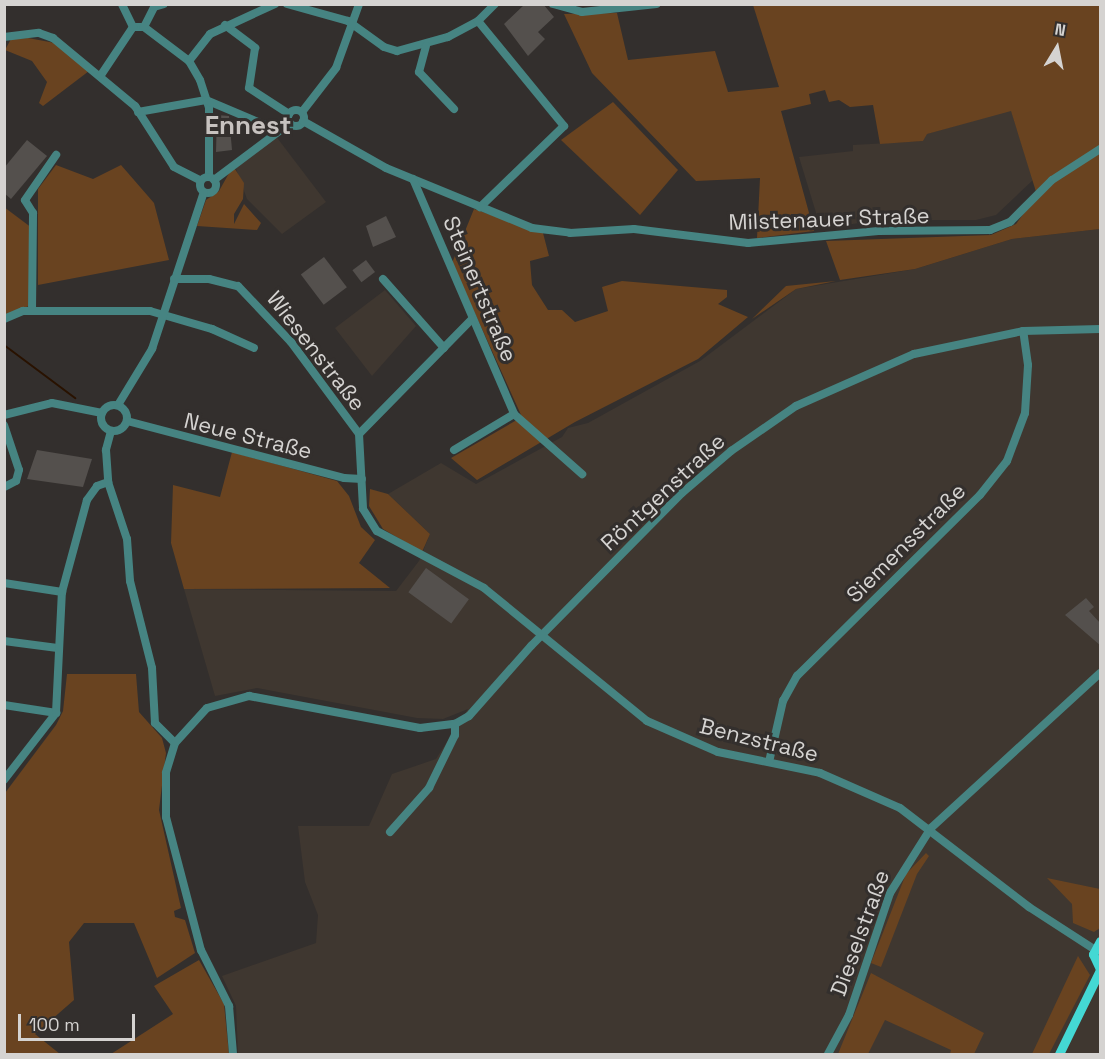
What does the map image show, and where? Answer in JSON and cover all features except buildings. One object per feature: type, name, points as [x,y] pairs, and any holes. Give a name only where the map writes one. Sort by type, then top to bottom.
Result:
[{"type":"main road","points":[[1059,1054],[1101,969],[1097,945]]},
{"type":"street","points":[[122,4],[133,27]]},
{"type":"street","points":[[144,27],[154,7],[164,4]]},
{"type":"street","points":[[189,61],[210,34],[225,25],[275,4]]},
{"type":"street","points":[[287,4],[353,24],[384,47],[397,51],[426,46],[478,21],[495,4]]},
{"type":"street","points":[[225,25],[255,48],[249,88],[298,125],[336,68],[359,4]]},
{"type":"street","points":[[553,4],[582,12],[657,4]]},
{"type":"street","points":[[478,21],[564,126],[480,207]]},
{"type":"street","points":[[118,405],[148,359],[208,179],[206,100],[189,61],[144,27],[133,27]]},
{"type":"street","points":[[101,75],[133,27]]},
{"type":"street","points":[[4,37],[39,33],[53,38],[101,75],[138,112],[174,167],[208,179],[214,190],[204,192]]},
{"type":"street","points":[[426,46],[419,72],[454,109]]},
{"type":"street","points":[[138,112],[206,100],[277,130]]},
{"type":"street","points":[[208,179],[277,130],[289,118],[303,117]]},
{"type":"street","name":"Milstenauer Straße","points":[[303,117],[413,179],[480,207],[550,231],[634,229],[728,242],[894,231],[978,233],[1010,222],[1052,180],[1101,149]]},
{"type":"street","points":[[32,311],[33,213],[25,200],[56,155]]},
{"type":"street","name":"Steinertstraße","points":[[413,179],[514,414],[582,474]]},
{"type":"street","name":"Wiesenstraße","points":[[174,279],[224,281],[245,292],[291,342],[358,434]]},
{"type":"street","points":[[383,279],[444,348]]},
{"type":"street","points":[[4,319],[32,311],[163,314],[254,348]]},
{"type":"street","points":[[358,434],[472,319]]},
{"type":"street","name":"Röntgenstraße","points":[[455,724],[469,716],[542,635],[682,493],[731,451],[796,406],[914,354],[1023,332],[1101,329]]},
{"type":"street","name":"Siemensstraße","points":[[769,762],[783,701],[797,676],[972,503],[1007,461],[1026,413],[1028,365],[1023,332]]},
{"type":"street","points":[[4,415],[52,403],[102,413]]},
{"type":"street","points":[[118,405],[127,421],[121,429],[111,431],[103,425],[102,413],[109,406],[118,405]]},
{"type":"street","points":[[454,450],[514,414]]},
{"type":"street","name":"Neue Straße","points":[[127,421],[344,478],[362,478]]},
{"type":"street","points":[[4,425],[20,470],[16,481],[4,487]]},
{"type":"street","points":[[111,431],[106,450],[108,482],[127,539],[130,581],[152,668],[155,723],[175,743]]},
{"type":"street","name":"Benzstraße","points":[[358,434],[363,509],[376,531],[484,588],[647,722],[692,744],[820,773],[865,791],[931,828],[1029,907],[1097,945]]},
{"type":"street","points":[[4,780],[56,713],[60,694],[58,648],[62,592],[87,500],[97,486],[108,482]]},
{"type":"street","points":[[4,583],[62,592]]},
{"type":"street","points":[[4,640],[58,648]]},
{"type":"street","points":[[931,828],[1101,673]]},
{"type":"street","points":[[233,1054],[230,1006],[191,921],[166,817],[166,773],[175,743],[207,708],[249,696],[420,728],[455,724],[456,735],[429,788],[390,832]]},
{"type":"street","points":[[4,705],[56,713]]},
{"type":"street","name":"Dieselstraße","points":[[828,1054],[849,1016],[890,893],[931,828]]},
{"type":"shaded area","points":[[753,5],[1100,5],[1100,229],[1012,239],[915,269],[840,280],[826,241],[991,235],[1016,224],[1037,195],[1011,111],[927,134],[923,141],[880,144],[873,105],[850,107],[839,100],[829,102],[825,90],[809,94],[811,104],[781,111],[814,231],[757,238],[760,178],[696,181],[592,73],[564,14],[617,13],[628,60],[715,51],[728,92],[779,87]]},
{"type":"shaded area","points":[[28,38],[55,43],[89,71],[43,106],[39,103],[47,82],[32,61],[5,50],[11,39]]},
{"type":"shaded area","points":[[613,102],[678,170],[640,215],[561,140]]},
{"type":"shaded area","points":[[1011,110],[1033,180],[996,215],[976,220],[878,220],[821,229],[799,157],[853,151],[853,145],[923,141],[926,134]]},
{"type":"shaded area","points":[[275,135],[326,202],[282,234],[247,199],[235,166]]},
{"type":"shaded area","points":[[56,165],[93,179],[121,165],[154,203],[169,260],[38,285],[38,189]]},
{"type":"shaded area","points":[[233,166],[244,183],[243,199],[234,214],[234,224],[244,204],[261,223],[257,230],[197,226],[206,200],[219,191]]},
{"type":"shaded area","points":[[4,207],[32,228],[29,306],[5,315]]},
{"type":"shaded area","points":[[474,209],[543,233],[549,256],[530,261],[532,285],[548,310],[562,310],[575,322],[608,311],[602,287],[622,281],[727,290],[727,297],[718,304],[748,317],[698,359],[575,422],[477,480],[451,458],[522,417],[452,263]]},
{"type":"shaded area","points":[[1100,229],[1100,1054],[238,1054],[236,1006],[222,976],[316,943],[318,915],[305,882],[298,826],[369,826],[392,774],[436,759],[468,709],[443,719],[417,718],[257,688],[215,696],[184,589],[396,591],[419,561],[430,534],[388,494],[441,463],[476,484],[562,437],[568,428],[588,423],[700,361],[796,289],[915,269],[1012,239]]},
{"type":"shaded area","points":[[836,281],[796,289],[752,319],[786,286]]},
{"type":"shaded area","points":[[385,290],[416,326],[372,376],[335,328]]},
{"type":"shaded area","points":[[232,452],[337,481],[349,496],[361,527],[375,540],[359,563],[390,588],[184,589],[171,543],[173,485],[220,497]]},
{"type":"shaded area","points":[[370,489],[388,494],[430,534],[422,552],[383,529],[369,506]]},
{"type":"shaded area","points":[[67,674],[136,674],[139,712],[162,738],[166,753],[159,810],[181,908],[174,911],[175,917],[185,920],[195,953],[157,978],[134,923],[84,923],[69,942],[74,1000],[35,1034],[60,1054],[5,1054],[5,793],[56,725],[63,711]]},
{"type":"shaded area","points":[[926,853],[929,856],[917,874],[881,967],[871,963],[906,874]]},
{"type":"shaded area","points":[[1047,878],[1100,889],[1100,928],[1094,932],[1073,923],[1072,904]]},
{"type":"shaded area","points":[[1078,956],[1090,975],[1049,1054],[1032,1054]]},
{"type":"shaded area","points":[[199,960],[224,1004],[229,1054],[111,1054],[173,1014],[154,986]]},
{"type":"shaded area","points":[[871,973],[984,1033],[974,1054],[950,1054],[951,1050],[885,1020],[868,1054],[838,1054]]},
{"type":"waterway","points":[[4,345],[75,398]]},
{"type":"district","name":"Ennest","points":[[248,126]]}]
